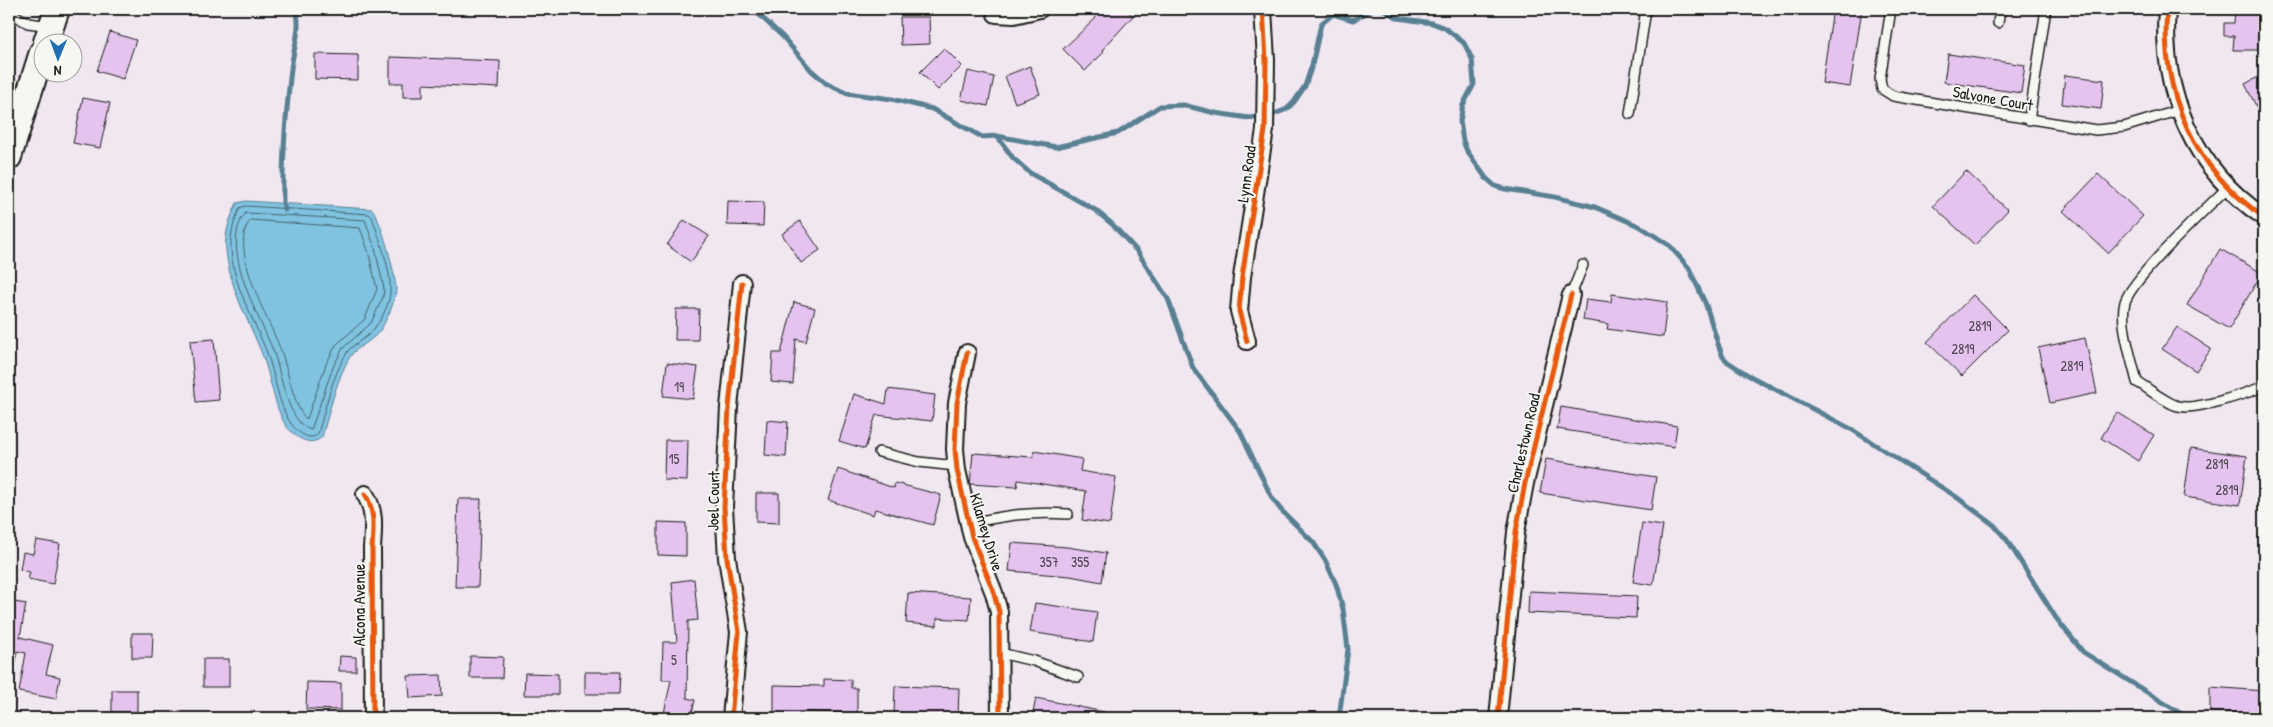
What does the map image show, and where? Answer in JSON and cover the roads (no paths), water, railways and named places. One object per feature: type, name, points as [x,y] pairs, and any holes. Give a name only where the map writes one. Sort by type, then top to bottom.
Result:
[{"type":"street","points":[[996,14],[1014,15],[1040,9]]},
{"type":"street","name":"Lynn Road","points":[[1247,340],[1239,312],[1242,277],[1265,130],[1266,60],[1263,9]]},
{"type":"street","points":[[2167,9],[2165,38],[2167,58],[2180,110],[2191,136],[2206,162],[2228,187],[2248,206],[2264,217]]},
{"type":"street","points":[[9,157],[33,82]]},
{"type":"street","name":"Joel Court","points":[[731,718],[739,632],[727,558],[724,507],[729,407],[742,283]]},
{"type":"street","name":"Charlestown Road","points":[[1498,718],[1516,532],[1525,483],[1571,295]]},
{"type":"street","name":"Kilamey Drive","points":[[967,354],[957,403],[955,428],[956,466],[969,524],[998,612],[1000,718]]},
{"type":"street","name":"Alcona Avenue","points":[[365,494],[372,505],[374,524],[372,549],[373,718]]},
{"type":"lane","points":[[1630,114],[1646,9]]},
{"type":"lane","name":"Salvone Court","points":[[1891,9],[1880,79],[1882,89],[1893,96],[2096,130],[2124,127],[2180,110]]},
{"type":"lane","points":[[1998,23],[2000,9]]},
{"type":"lane","points":[[2029,120],[2046,9]]},
{"type":"lane","points":[[9,12],[28,23],[51,26]]},
{"type":"lane","points":[[2228,187],[2149,268],[2129,294],[2125,303],[2125,326],[2137,382],[2178,406],[2210,403],[2240,396],[2262,387],[2264,382]]},
{"type":"lane","points":[[1571,295],[1584,265]]},
{"type":"lane","points":[[879,452],[920,462],[956,466]]},
{"type":"lane","points":[[969,524],[1012,514],[1038,512],[1068,514]]},
{"type":"lane","points":[[1000,654],[1034,660],[1078,677]]},
{"type":"water","points":[[246,201],[372,209],[380,224],[394,272],[395,295],[381,329],[355,351],[347,362],[334,394],[322,437],[317,440],[303,440],[290,431],[283,420],[262,354],[231,278],[226,250],[227,232],[237,203]]},
{"type":"waterway","points":[[285,210],[283,203],[284,153],[291,69],[298,32],[296,9]]},
{"type":"waterway","points":[[753,9],[783,37],[811,70],[827,84],[846,93],[892,99],[932,109],[982,137],[997,136],[1056,147],[1118,133],[1160,106],[1183,105],[1215,113],[1249,118],[1272,115],[1287,109],[1305,86],[1312,65],[1321,24],[1333,14],[1353,20],[1373,9]]},
{"type":"waterway","points":[[1383,9],[1398,18],[1432,23],[1445,28],[1464,43],[1472,59],[1474,84],[1463,105],[1460,121],[1463,141],[1467,151],[1486,178],[1495,186],[1555,197],[1595,207],[1641,227],[1669,245],[1689,268],[1706,305],[1723,357],[1728,362],[1748,375],[1851,429],[1955,496],[1994,525],[2007,540],[2056,618],[2083,652],[2188,718]]},
{"type":"waterway","points":[[997,136],[1013,158],[1030,173],[1095,210],[1112,224],[1137,251],[1168,299],[1193,368],[1240,431],[1272,498],[1281,510],[1313,542],[1325,560],[1336,584],[1343,609],[1348,649],[1339,718]]}]
